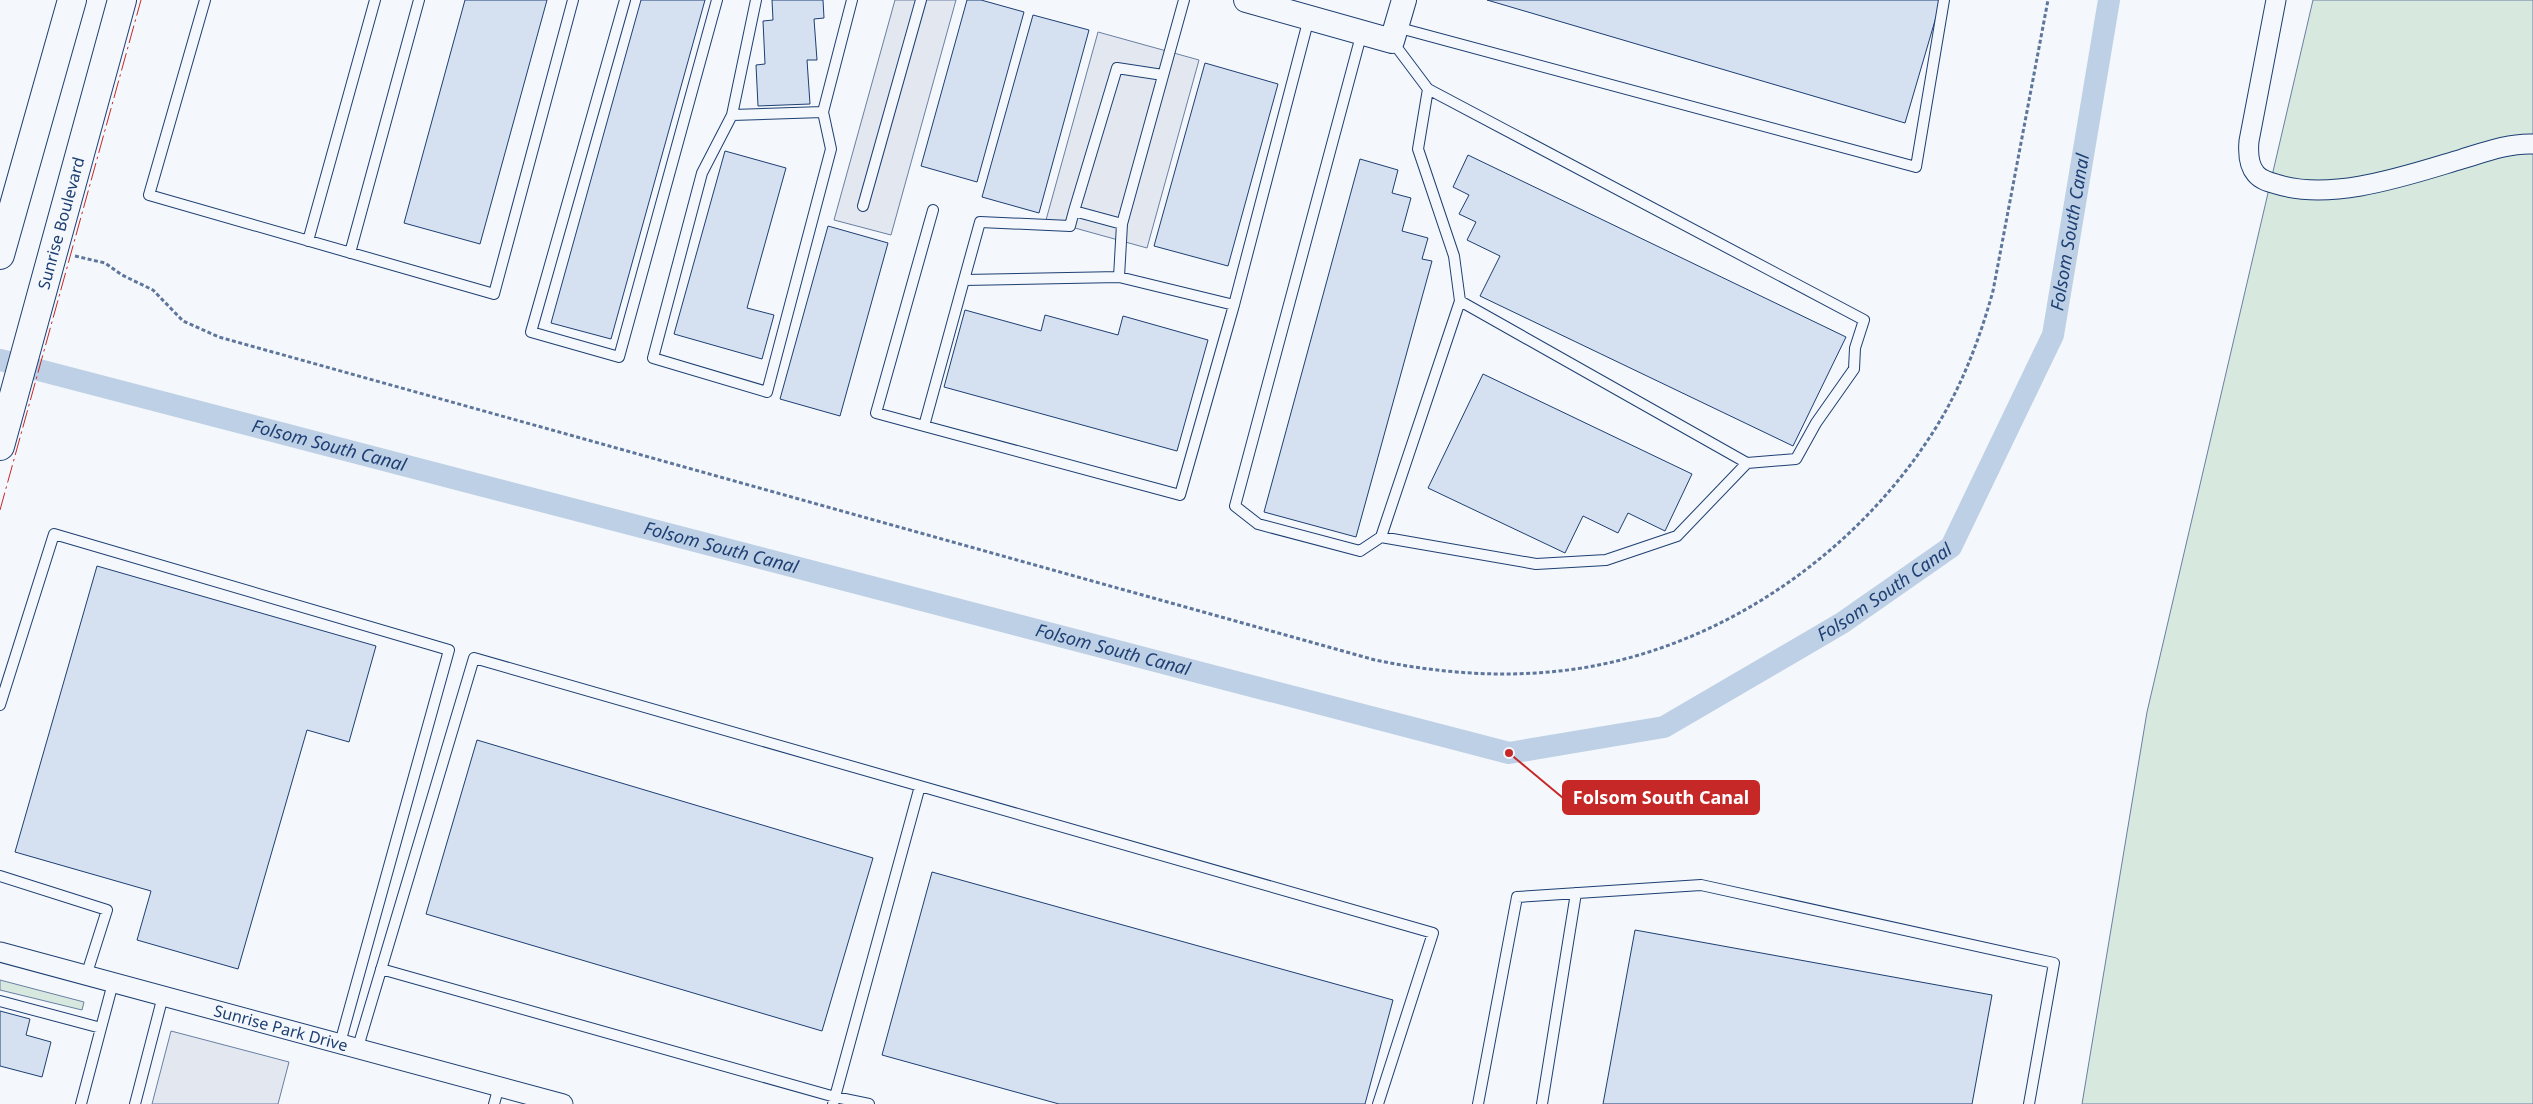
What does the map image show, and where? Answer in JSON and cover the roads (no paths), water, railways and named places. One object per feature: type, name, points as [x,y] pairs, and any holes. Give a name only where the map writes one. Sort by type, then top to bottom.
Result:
[{"type":"main road","points":[[0,255],[72,0]]},
{"type":"main road","name":"Sunrise Boulevard","points":[[0,444],[122,0]]},
{"type":"street","points":[[1246,0],[1286,5],[1309,18],[1362,32],[1394,34],[1404,0]]},
{"type":"street","points":[[2276,0],[2248,148],[2251,166],[2256,175],[2266,181],[2287,188],[2311,190],[2351,188],[2497,149],[2533,144]]},
{"type":"street","name":"Sunrise Park Drive","points":[[0,952],[349,1045],[496,1095],[559,1104]]},
{"type":"lane","points":[[205,0],[149,196],[494,294],[573,0]]},
{"type":"lane","points":[[308,241],[375,0]]},
{"type":"lane","points":[[350,253],[418,0]]},
{"type":"lane","points":[[625,0],[531,332],[619,357],[717,0]]},
{"type":"lane","points":[[756,0],[732,115],[702,173],[652,358],[767,392],[831,149],[824,112],[852,0]]},
{"type":"lane","points":[[864,206],[920,0]]},
{"type":"lane","points":[[1119,277],[1122,224],[1184,0]]},
{"type":"lane","points":[[1394,34],[1916,167],[1944,0]]},
{"type":"lane","points":[[933,210],[876,413],[1180,495],[1234,305],[1309,18]]},
{"type":"lane","points":[[1362,32],[1235,506],[1258,524],[1360,550],[1381,537],[1460,301],[1454,256],[1418,149],[1428,89]]},
{"type":"lane","points":[[1394,34],[1428,89],[1864,320],[1855,348],[1854,369],[1816,423],[1796,459],[1747,462],[1460,301]]},
{"type":"lane","points":[[924,426],[980,222],[1070,226],[1117,68],[1163,76]]},
{"type":"lane","points":[[732,115],[824,112]]},
{"type":"lane","points":[[1074,211],[1122,224]]},
{"type":"lane","points":[[964,280],[1119,277],[1234,305]]},
{"type":"lane","points":[[1381,537],[1536,564],[1606,560],[1677,536],[1747,462]]},
{"type":"lane","points":[[0,705],[54,534],[449,650],[349,1045]]},
{"type":"lane","points":[[349,1045],[381,969],[474,658],[1433,933],[1378,1104]]},
{"type":"lane","points":[[834,1100],[920,786]]},
{"type":"lane","points":[[0,876],[107,910],[86,976]]},
{"type":"lane","points":[[1478,1104],[1517,897],[1701,885],[2054,964],[2029,1104]]},
{"type":"lane","points":[[1542,1104],[1576,893]]},
{"type":"lane","points":[[381,969],[834,1100],[869,1104]]},
{"type":"lane","points":[[81,1104],[113,983]]},
{"type":"lane","points":[[136,1104],[163,996]]},
{"type":"lane","points":[[0,1000],[101,1028]]},
{"type":"waterway","name":"Folsom South Canal","points":[[0,360],[1509,753],[1664,727],[1842,623],[1951,547],[2053,335],[2109,0]]},
{"type":"place","name":"Folsom South Canal","points":[[1509,753]]}]
